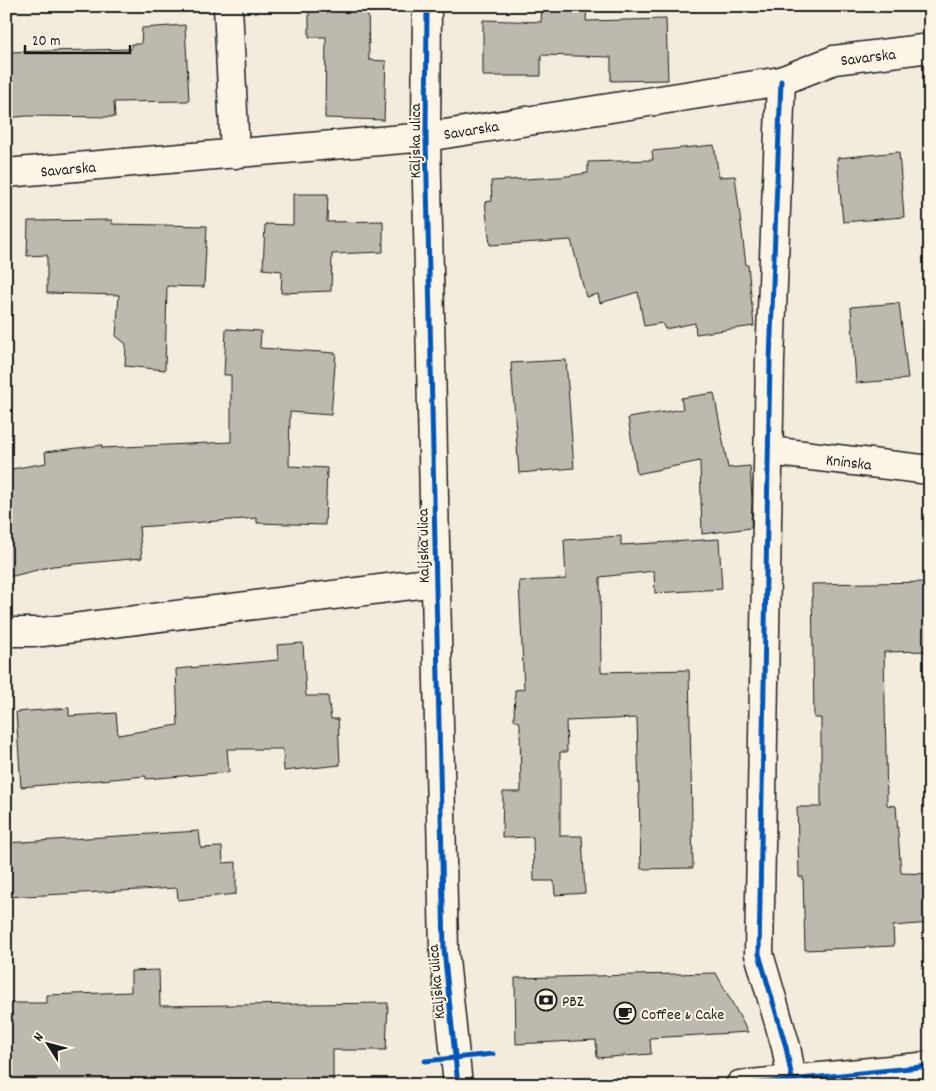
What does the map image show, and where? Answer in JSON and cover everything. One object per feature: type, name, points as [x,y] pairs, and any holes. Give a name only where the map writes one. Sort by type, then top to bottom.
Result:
[{"type":"street","points":[[228,6],[234,154]]},
{"type":"street","name":"Kaljska ulica","points":[[428,6],[426,137],[444,950],[458,1085]]},
{"type":"street","name":"Savarska","points":[[6,173],[426,137],[781,81],[834,60],[930,48]]},
{"type":"street","points":[[781,81],[770,360],[759,954],[786,1047],[792,1079]]},
{"type":"street","name":"Kninska","points":[[768,451],[930,470]]},
{"type":"street","points":[[6,632],[42,632],[436,582]]},
{"type":"street","points":[[740,1085],[930,1066]]},
{"type":"building","points":[[309,6],[368,6],[369,60],[386,61],[384,120],[325,118],[326,37],[309,37]]},
{"type":"building","points":[[542,6],[587,6],[586,21],[666,19],[668,80],[611,81],[611,57],[541,55],[541,76],[483,76],[483,20],[541,22]]},
{"type":"building","points":[[185,25],[189,101],[114,102],[115,117],[27,116],[6,118],[6,52],[131,49],[131,44],[141,44],[142,28]]},
{"type":"building","points":[[714,145],[719,177],[735,176],[746,265],[748,265],[754,326],[696,334],[695,323],[665,329],[662,323],[644,326],[638,292],[600,303],[598,294],[586,297],[571,240],[490,245],[485,202],[492,201],[491,181],[560,177],[588,173],[588,162],[653,160],[652,151]]},
{"type":"building","points":[[899,152],[904,217],[843,222],[837,158]]},
{"type":"building","points":[[293,194],[328,194],[327,222],[383,221],[383,252],[332,254],[331,291],[281,293],[282,271],[263,269],[265,224],[293,225]]},
{"type":"building","points":[[112,220],[112,224],[207,226],[204,287],[167,286],[165,370],[125,366],[126,344],[116,336],[119,295],[47,293],[47,255],[27,256],[28,221]]},
{"type":"building","points":[[899,303],[908,379],[856,383],[851,307]]},
{"type":"building","points":[[226,329],[261,331],[260,348],[336,353],[331,415],[290,412],[289,466],[327,468],[325,525],[257,523],[257,518],[139,527],[142,558],[53,566],[9,577],[6,557],[6,470],[46,463],[45,452],[102,445],[102,448],[231,442],[231,375],[224,375]]},
{"type":"building","points":[[566,360],[574,468],[519,473],[511,363]]},
{"type":"building","points":[[714,393],[728,468],[750,466],[751,528],[702,534],[700,461],[637,474],[628,418],[683,409],[681,398]]},
{"type":"building","points":[[621,536],[621,545],[719,539],[722,589],[655,593],[654,571],[600,577],[601,672],[689,670],[693,868],[641,869],[637,718],[566,721],[567,752],[560,752],[560,836],[582,836],[585,893],[555,895],[554,881],[534,881],[533,837],[502,838],[503,792],[521,792],[520,723],[514,719],[515,690],[524,689],[519,581],[566,579],[564,540]]},
{"type":"building","points":[[930,582],[930,651],[884,652],[887,805],[896,806],[901,873],[930,874],[930,923],[893,926],[894,946],[805,950],[803,877],[799,877],[797,807],[821,807],[821,718],[814,718],[812,584]]},
{"type":"building","points":[[303,643],[306,696],[328,696],[331,719],[338,719],[340,765],[284,771],[283,749],[227,749],[229,772],[146,779],[146,776],[21,787],[16,712],[69,708],[69,716],[116,713],[118,735],[178,725],[176,669],[278,660],[277,645]]},
{"type":"building","points":[[199,831],[201,848],[222,847],[223,863],[236,862],[236,894],[178,900],[177,888],[6,897],[6,843]]},
{"type":"building","points":[[159,970],[160,1006],[388,1003],[386,1050],[333,1050],[333,1085],[6,1085],[6,1003],[47,1003],[47,995],[131,992],[131,971]]},
{"type":"building","points":[[716,973],[748,1032],[650,1038],[651,1054],[597,1058],[596,1040],[516,1044],[515,978]]},
{"type":"cycle path","points":[[427,6],[426,137],[444,950],[458,1085]]},
{"type":"cycle path","points":[[781,81],[770,360],[759,954],[786,1047],[792,1079]]},
{"type":"cycle path","points":[[425,1061],[493,1054]]},
{"type":"cycle path","points":[[740,1085],[930,1066]]},
{"type":"place","name":"PBZ","points":[[546,1000]]},
{"type":"place","name":"Coffee & Cake","points":[[625,1013]]}]
